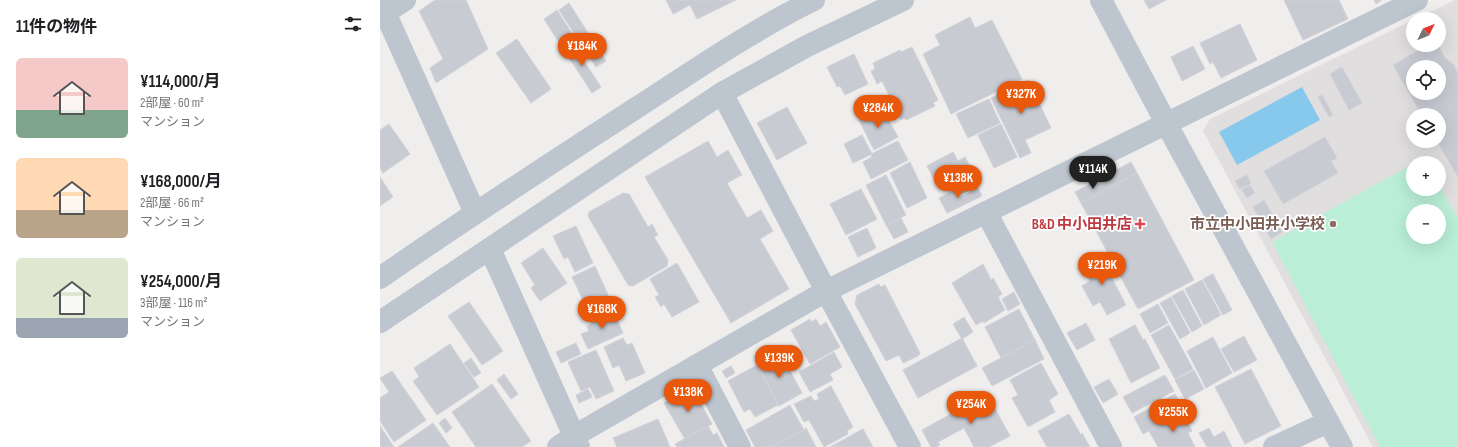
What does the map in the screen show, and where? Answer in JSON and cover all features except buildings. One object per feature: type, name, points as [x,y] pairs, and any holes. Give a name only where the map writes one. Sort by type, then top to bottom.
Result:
[{"type":"street","points":[[404,0],[382,10],[474,213]]},
{"type":"street","points":[[380,278],[474,213],[692,72],[781,7],[814,0]]},
{"type":"street","points":[[380,322],[722,93],[807,46],[903,0]]},
{"type":"street","points":[[1102,0],[1166,123],[1342,447]]},
{"type":"street","points":[[490,249],[571,443],[697,365],[826,291],[1417,0]]},
{"type":"street","points":[[722,93],[910,447]]},
{"type":"street","points":[[986,212],[1111,447]]},
{"type":"street","points":[[697,365],[740,447]]},
{"type":"street","points":[[1274,447],[1328,422]]},
{"type":"shaded area","name":"市立中小田井小学校","points":[[1458,0],[1458,447],[1373,447],[1203,131],[1210,119],[1406,23],[1406,52],[1446,52],[1446,12],[1430,12]]},
{"type":"green space","points":[[1406,168],[1406,196],[1445,196],[1458,219],[1458,447],[1380,447],[1272,242]]},
{"type":"water","points":[[1302,87],[1320,120],[1237,165],[1219,132]]},
{"type":"place","name":"B&D 中小田井店","points":[[1140,224]]},
{"type":"place","name":"市立中小田井小学校","points":[[1333,224]]}]
